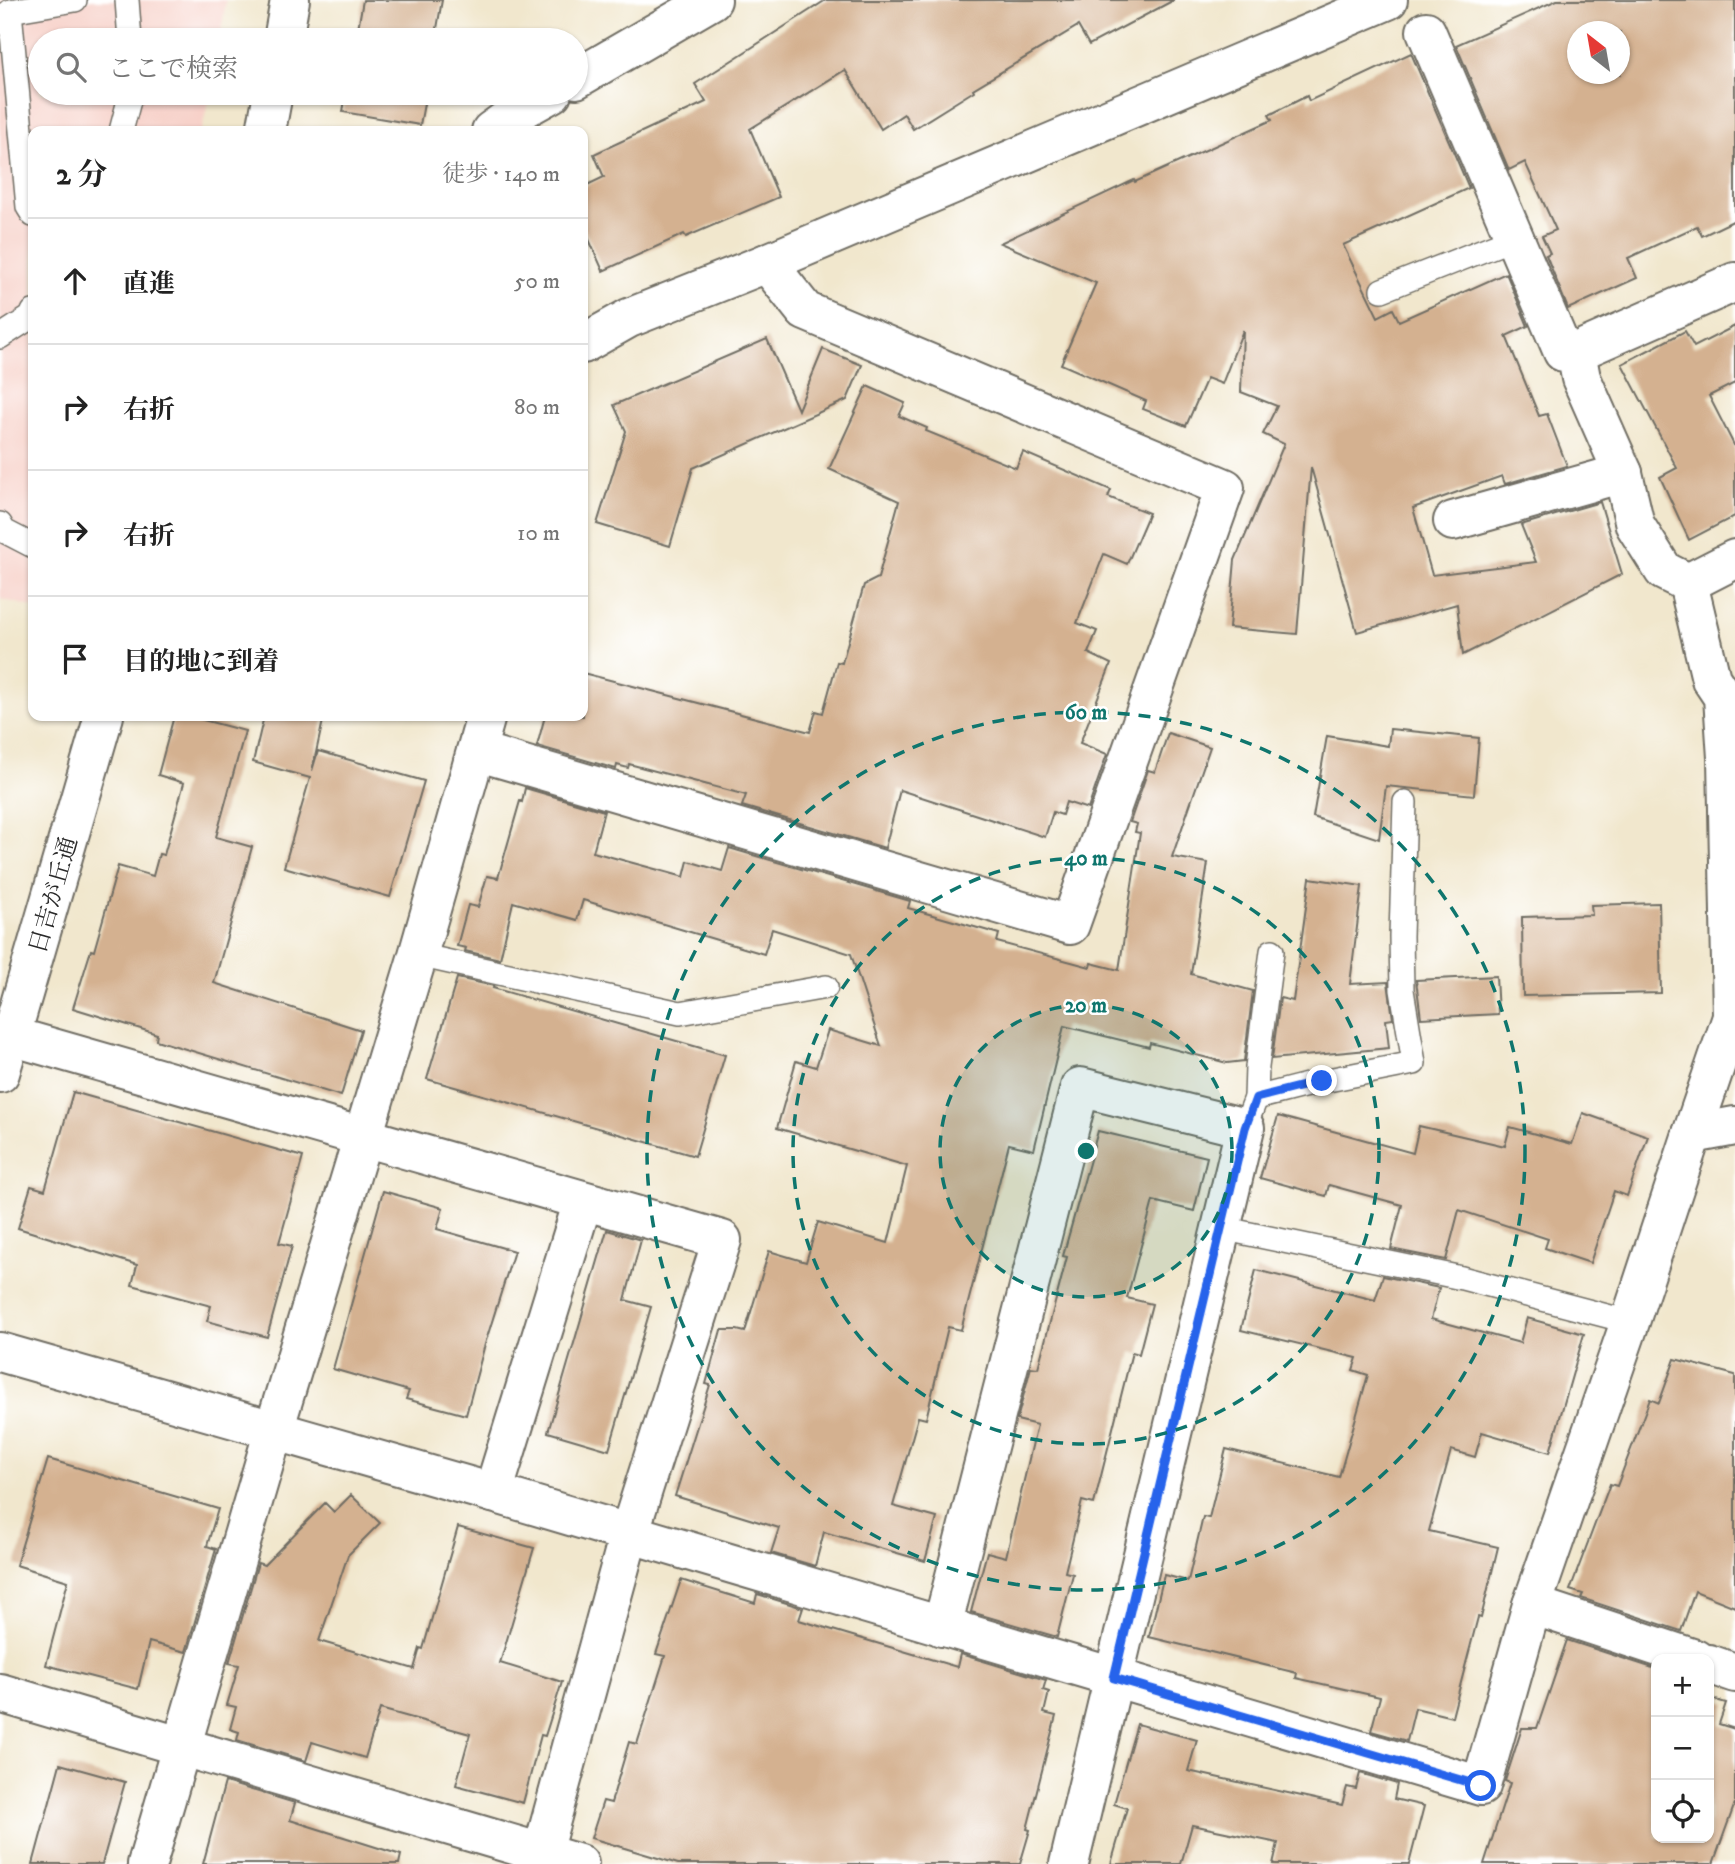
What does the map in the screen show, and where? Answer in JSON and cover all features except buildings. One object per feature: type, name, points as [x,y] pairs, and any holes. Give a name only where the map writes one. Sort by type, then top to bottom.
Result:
[{"type":"street","points":[[285,28],[290,0]]},
{"type":"street","points":[[588,72],[712,0]]},
{"type":"street","points":[[588,341],[629,318],[767,263],[1388,0]]},
{"type":"street","points":[[1426,31],[1563,352],[1576,352],[1735,282]]},
{"type":"street","points":[[267,126],[271,105]]},
{"type":"street","points":[[498,126],[530,105]]},
{"type":"street","points":[[147,1864],[274,1430],[418,955],[481,734],[1070,925],[1225,488],[805,311],[767,263]]},
{"type":"street","points":[[0,1352],[493,1493],[1481,1786],[1532,1605],[1732,1017],[1727,758],[1723,697],[1711,679],[1688,583],[1664,571],[1635,525],[1623,473],[1581,378],[1576,352]]},
{"type":"street","points":[[1454,521],[1623,473]]},
{"type":"street","points":[[1688,583],[1735,559]]},
{"type":"street","name":"日吉が丘通","points":[[0,1073],[103,721]]},
{"type":"street","points":[[11,1036],[722,1240],[628,1534],[540,1859]]},
{"type":"street","points":[[942,1627],[1080,1087],[1250,1113],[1069,1864]]},
{"type":"street","points":[[1692,1134],[1735,1126]]},
{"type":"street","points":[[493,1493],[583,1201]]},
{"type":"street","points":[[1532,1605],[1680,1654]]},
{"type":"street","points":[[1714,1666],[1735,1673]]},
{"type":"street","points":[[0,1693],[540,1859],[579,1864]]},
{"type":"lane","points":[[28,207],[10,11],[75,0]]},
{"type":"lane","points":[[127,0],[129,28]]},
{"type":"lane","points":[[122,126],[128,105]]},
{"type":"lane","points":[[1382,290],[1514,239]]},
{"type":"lane","points":[[0,337],[28,320]]},
{"type":"lane","points":[[1,529],[28,544]]},
{"type":"lane","points":[[1250,1113],[1322,1081],[1415,1063],[1402,990],[1405,802]]},
{"type":"lane","points":[[1250,1113],[1272,951]]},
{"type":"lane","points":[[418,955],[680,1013],[826,987]]},
{"type":"lane","points":[[1221,1228],[1462,1278],[1630,1322]]},
{"type":"shaded area","points":[[0,0],[226,0],[222,28],[28,28],[28,105],[208,105],[202,126],[28,126],[28,606],[0,599]]},
{"type":"route","points":[[1322,1081],[1256,1098],[1245,1128],[1114,1678],[1481,1786]]}]
